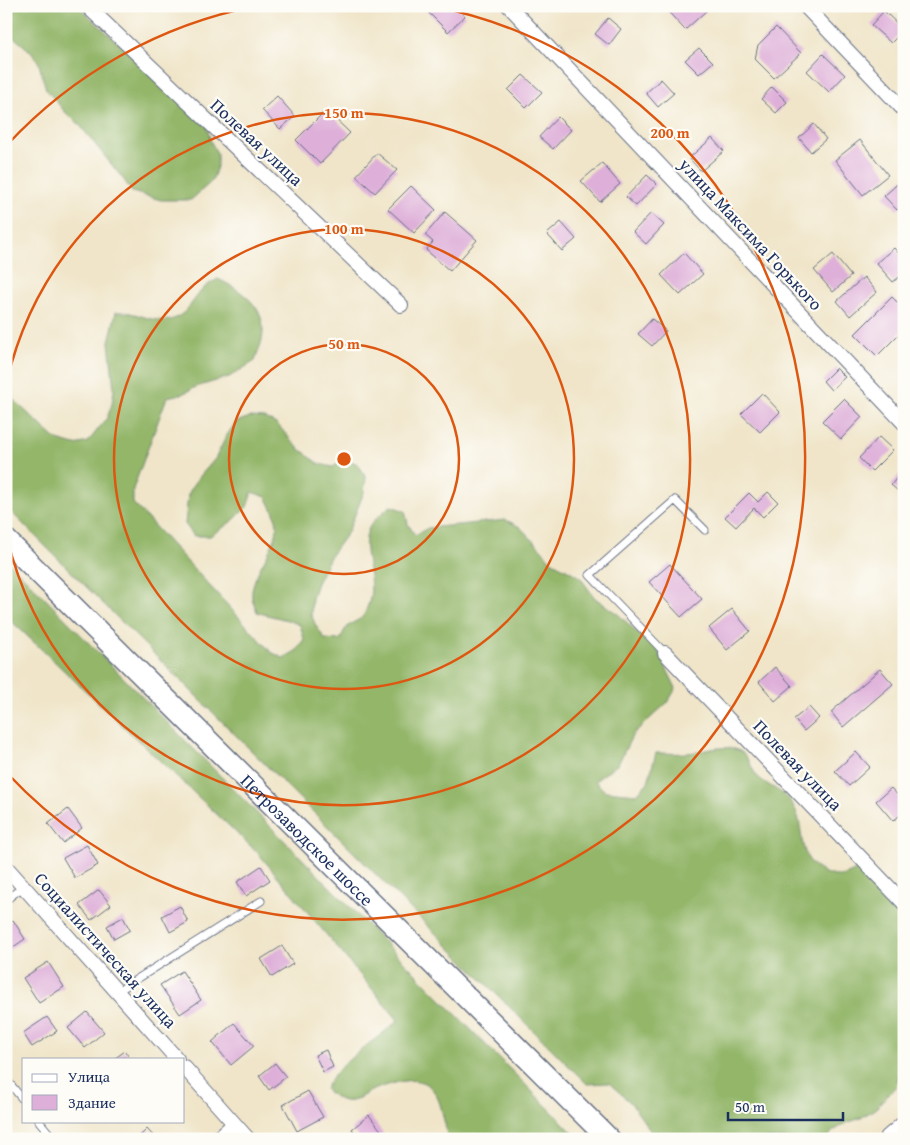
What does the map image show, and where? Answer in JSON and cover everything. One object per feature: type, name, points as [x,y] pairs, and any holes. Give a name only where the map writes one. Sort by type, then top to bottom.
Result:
[{"type":"main road","name":"Петрозаводское шоссе","points":[[6,540],[609,1139]]},
{"type":"street","name":"Полевая улица","points":[[87,6],[401,305]]},
{"type":"street","name":"улица Максима Горького","points":[[509,6],[904,423]]},
{"type":"street","points":[[805,6],[904,110]]},
{"type":"street","name":"Полевая улица","points":[[665,653],[904,903]]},
{"type":"street","name":"Социалистическая улица","points":[[6,867],[176,1058]]},
{"type":"street","points":[[185,1068],[248,1139]]},
{"type":"street","points":[[217,1139],[234,1124]]},
{"type":"street","points":[[889,1139],[904,1126]]},
{"type":"lane","points":[[665,653],[590,575],[674,500],[705,530]]},
{"type":"lane","points":[[6,900],[24,886]]},
{"type":"lane","points":[[118,991],[260,901]]},
{"type":"lane","points":[[6,1079],[22,1099]]},
{"type":"lane","points":[[40,1122],[53,1138]]},
{"type":"green space","points":[[6,6],[78,6],[206,124],[211,142],[217,153],[217,167],[212,181],[191,200],[161,200],[132,192],[78,123],[65,112],[46,89],[38,61],[16,39],[6,35]]},
{"type":"green space","points":[[218,279],[242,293],[259,313],[263,335],[255,361],[229,377],[196,387],[182,394],[167,397],[133,489],[133,503],[271,652],[283,658],[296,651],[304,639],[300,625],[257,612],[252,597],[252,588],[255,580],[276,536],[277,523],[275,515],[266,497],[252,492],[247,507],[236,518],[210,536],[194,536],[185,524],[188,495],[194,483],[215,459],[236,422],[250,417],[265,418],[278,425],[296,446],[319,464],[333,467],[345,459],[358,464],[366,477],[364,492],[348,532],[331,555],[312,598],[311,614],[316,626],[325,639],[340,640],[347,627],[362,617],[366,611],[371,585],[366,555],[366,536],[373,522],[391,506],[405,511],[408,524],[415,535],[428,528],[506,520],[520,527],[551,561],[579,576],[595,598],[619,615],[640,635],[653,641],[676,688],[668,702],[633,734],[618,764],[595,781],[605,791],[637,794],[648,782],[656,753],[687,753],[721,748],[740,751],[746,756],[757,776],[790,800],[800,823],[804,850],[814,866],[834,876],[843,876],[861,867],[904,909],[904,1057],[896,1086],[876,1108],[861,1118],[846,1123],[832,1132],[827,1139],[656,1139],[631,1103],[609,1083],[587,1084],[6,507],[6,393],[57,440],[75,445],[88,442],[107,418],[112,404],[114,389],[109,342],[116,312],[158,320],[174,319],[186,311],[206,287]]},
{"type":"green space","points":[[6,559],[579,1139],[447,1139],[438,1098],[425,1083],[407,1081],[396,1083],[373,1090],[352,1101],[341,1100],[325,1089],[332,1078],[349,1060],[398,1020],[258,853],[6,616]]},
{"type":"building","points":[[422,6],[456,6],[465,16],[448,32]]},
{"type":"building","points":[[663,6],[704,6],[707,10],[685,30]]},
{"type":"building","points":[[884,11],[904,30],[891,43],[871,25]]},
{"type":"building","points":[[608,18],[621,29],[609,45],[595,34]]},
{"type":"building","points":[[776,27],[801,53],[774,78],[755,59],[758,45]]},
{"type":"building","points":[[699,48],[713,62],[699,74],[685,60]]},
{"type":"building","points":[[823,54],[845,75],[829,92],[807,71]]},
{"type":"building","points":[[523,75],[542,92],[526,108],[508,90]]},
{"type":"building","points":[[661,79],[674,93],[658,107],[646,93]]},
{"type":"building","points":[[772,87],[787,102],[776,113],[761,99]]},
{"type":"building","points":[[277,96],[295,116],[280,129],[262,110]]},
{"type":"building","points":[[326,110],[350,133],[320,164],[296,140]]},
{"type":"building","points":[[558,117],[571,130],[553,149],[539,137]]},
{"type":"building","points":[[814,124],[826,139],[811,152],[799,138]]},
{"type":"building","points":[[712,138],[724,151],[701,171],[689,158]]},
{"type":"building","points":[[860,140],[888,175],[863,195],[835,160]]},
{"type":"building","points":[[377,153],[397,170],[375,193],[356,176]]},
{"type":"building","points":[[602,163],[620,184],[600,202],[581,181]]},
{"type":"building","points":[[647,175],[657,184],[636,206],[626,197]]},
{"type":"building","points":[[904,178],[904,204],[897,210],[884,196]]},
{"type":"building","points":[[411,186],[436,210],[414,233],[388,209]]},
{"type":"building","points":[[445,212],[477,240],[450,271],[426,250],[433,242],[425,235]]},
{"type":"building","points":[[651,213],[664,225],[646,244],[633,232]]},
{"type":"building","points":[[561,222],[576,239],[562,251],[547,234]]},
{"type":"building","points":[[894,248],[904,259],[904,273],[893,282],[876,263]]},
{"type":"building","points":[[684,253],[703,274],[680,295],[661,275]]},
{"type":"building","points":[[833,254],[851,276],[833,292],[814,270]]},
{"type":"building","points":[[864,277],[877,292],[850,316],[837,301]]},
{"type":"building","points":[[892,297],[904,309],[904,329],[877,356],[855,334]]},
{"type":"building","points":[[652,319],[666,331],[652,346],[638,334]]},
{"type":"building","points":[[836,368],[845,377],[831,390],[823,381]]},
{"type":"building","points":[[762,393],[780,412],[760,432],[741,414]]},
{"type":"building","points":[[844,399],[862,417],[841,439],[822,421]]},
{"type":"building","points":[[879,437],[893,450],[872,471],[859,458]]},
{"type":"building","points":[[904,469],[904,496],[891,485]]},
{"type":"building","points":[[768,492],[778,502],[763,517],[754,508],[736,527],[725,517],[749,493],[758,502]]},
{"type":"building","points":[[670,564],[702,599],[681,617],[649,582]]},
{"type":"building","points":[[732,609],[750,631],[727,650],[709,628]]},
{"type":"building","points":[[775,667],[792,686],[775,701],[759,682]]},
{"type":"building","points":[[880,669],[893,684],[843,727],[831,712]]},
{"type":"building","points":[[809,707],[819,718],[804,731],[794,719]]},
{"type":"building","points":[[856,752],[870,767],[849,786],[835,771]]},
{"type":"building","points":[[891,788],[904,802],[904,812],[893,821],[876,801]]},
{"type":"building","points":[[6,800],[12,809],[6,813]]},
{"type":"building","points":[[68,809],[82,828],[63,843],[48,824]]},
{"type":"building","points":[[87,845],[98,865],[75,878],[63,858]]},
{"type":"building","points":[[261,866],[270,880],[246,896],[237,882]]},
{"type":"building","points":[[99,890],[111,905],[91,920],[79,905]]},
{"type":"building","points":[[180,906],[188,922],[170,932],[162,916]]},
{"type":"building","points":[[123,917],[130,930],[114,939],[107,926]]},
{"type":"building","points":[[13,920],[25,939],[6,952],[6,925]]},
{"type":"building","points":[[282,946],[293,964],[272,977],[261,959]]},
{"type":"building","points":[[48,962],[64,987],[39,1003],[23,978]]},
{"type":"building","points":[[182,971],[201,1000],[180,1014],[160,985]]},
{"type":"building","points":[[87,1012],[104,1032],[85,1048],[68,1028]]},
{"type":"building","points":[[47,1017],[57,1031],[32,1047],[23,1033]]},
{"type":"building","points":[[234,1023],[254,1046],[231,1065],[212,1042]]},
{"type":"building","points":[[326,1050],[333,1067],[323,1072],[315,1055]]},
{"type":"building","points":[[125,1051],[129,1058],[115,1058]]},
{"type":"building","points":[[275,1063],[286,1077],[269,1090],[259,1076]]},
{"type":"building","points":[[308,1091],[323,1117],[297,1131],[283,1105]]},
{"type":"building","points":[[369,1115],[383,1133],[377,1139],[359,1139],[352,1129]]},
{"type":"building","points":[[147,1129],[156,1139],[137,1139]]}]
